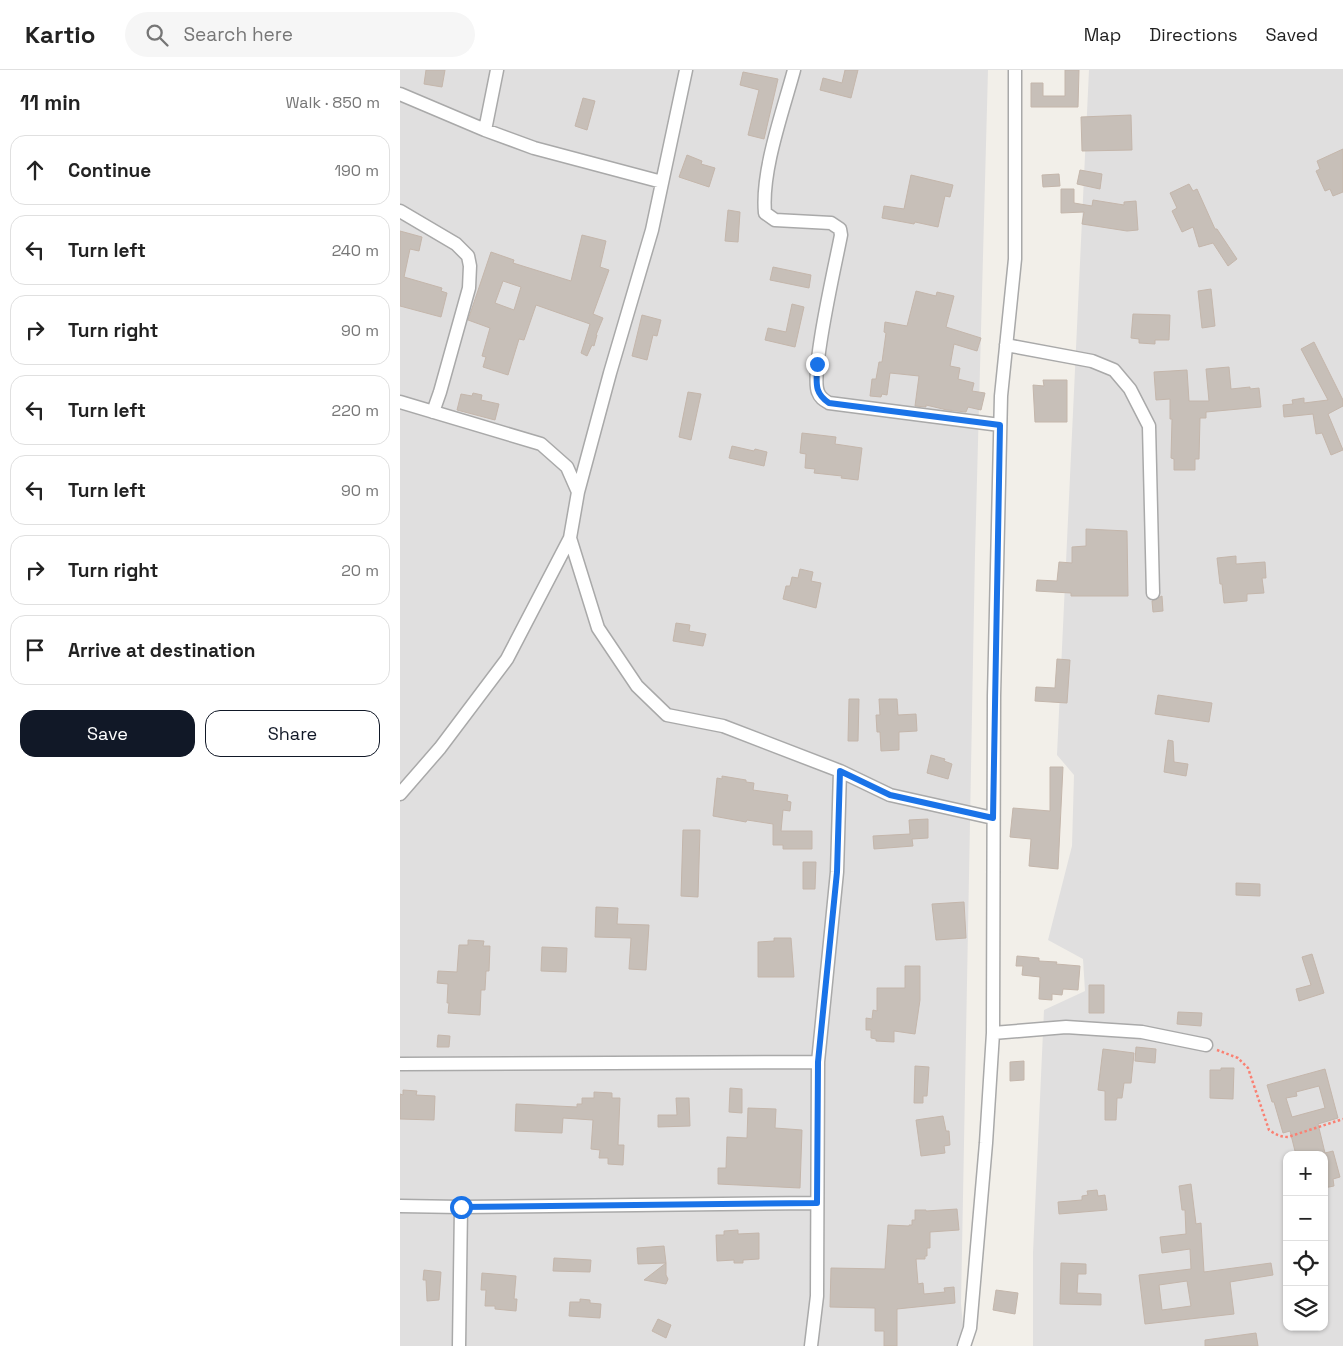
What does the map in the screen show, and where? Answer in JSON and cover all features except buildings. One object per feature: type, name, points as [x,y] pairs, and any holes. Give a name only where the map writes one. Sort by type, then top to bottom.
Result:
[{"type":"street","points":[[485,130],[497,70]]},
{"type":"street","points":[[400,794],[440,748],[507,659],[570,538],[578,492],[610,373],[652,230],[686,70]]},
{"type":"street","points":[[794,70],[776,138],[764,198],[765,213],[775,220],[832,224],[840,229],[842,235],[817,364],[817,391],[821,398],[829,403],[1000,425]]},
{"type":"street","points":[[964,1346],[970,1328],[972,1308],[993,1033],[993,818],[1000,425],[1014,259],[1015,70]]},
{"type":"street","points":[[400,94],[485,130],[534,148],[662,182]]},
{"type":"street","points":[[400,211],[456,244],[468,256],[470,266],[469,288],[433,412]]},
{"type":"street","points":[[1006,345],[1092,361],[1114,370],[1130,389],[1150,426],[1153,593]]},
{"type":"street","points":[[400,402],[540,444],[567,466],[578,492]]},
{"type":"street","points":[[570,538],[598,628],[637,686],[667,716],[723,726],[840,771],[890,795],[993,818]]},
{"type":"street","points":[[811,1346],[817,1296],[818,1062],[837,872],[840,771]]},
{"type":"street","points":[[993,1033],[1066,1027],[1142,1032],[1206,1045]]},
{"type":"street","points":[[400,1064],[818,1062]]},
{"type":"street","points":[[400,1206],[817,1203]]},
{"type":"street","points":[[459,1346],[461,1207]]},
{"type":"path","points":[[1206,1045],[1238,1058],[1248,1068],[1269,1130],[1275,1134],[1288,1137],[1343,1119]]},
{"type":"shaded area","points":[[400,70],[988,70],[975,554],[961,1304],[965,1346],[400,1346]]},
{"type":"shaded area","points":[[1089,70],[1343,70],[1343,1346],[1033,1346],[1033,1253],[1044,1010],[1085,991],[1083,959],[1048,940],[1072,846],[1074,775],[1057,755]]},
{"type":"route","points":[[461,1207],[817,1203],[818,1062],[837,872],[840,771],[890,795],[993,818],[1000,425],[829,403],[821,398],[817,391],[817,364]]}]
